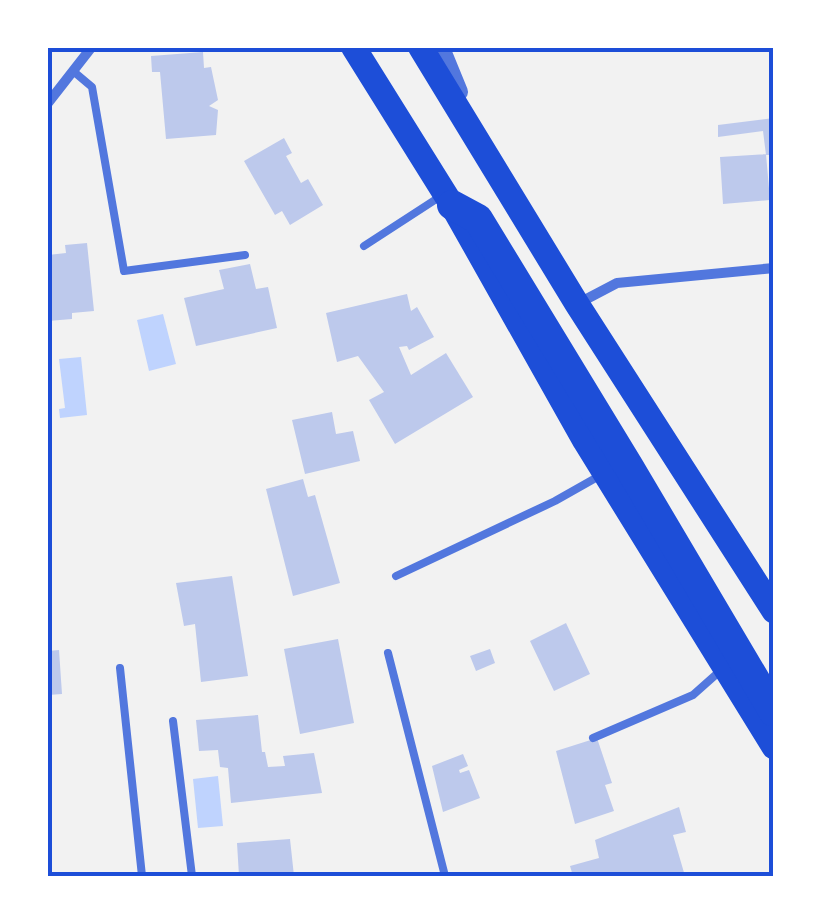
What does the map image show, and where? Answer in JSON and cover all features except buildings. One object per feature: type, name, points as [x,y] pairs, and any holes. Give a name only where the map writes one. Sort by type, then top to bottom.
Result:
[{"type":"highway","points":[[448,199],[478,219],[774,712]]},
{"type":"main road","points":[[354,48],[448,199],[605,473],[774,748]]},
{"type":"main road","points":[[420,48],[576,304],[774,611]]},
{"type":"street","points":[[48,103],[91,48]]},
{"type":"street","points":[[441,48],[481,148]]},
{"type":"street","points":[[576,304],[617,283],[774,268]]},
{"type":"lane","points":[[73,70],[92,86],[124,271],[246,255]]},
{"type":"lane","points":[[364,246],[448,199]]},
{"type":"lane","points":[[396,576],[555,501],[605,473]]},
{"type":"lane","points":[[388,653],[445,876]]},
{"type":"lane","points":[[120,668],[142,876]]},
{"type":"lane","points":[[593,738],[694,695],[724,668]]},
{"type":"lane","points":[[173,721],[192,876]]},
{"type":"water","points":[[163,314],[176,364],[149,371],[137,320]]},
{"type":"water","points":[[81,357],[87,415],[60,418],[59,409],[65,408],[59,359]]},
{"type":"water","points":[[218,776],[223,826],[198,828],[193,779]]}]
